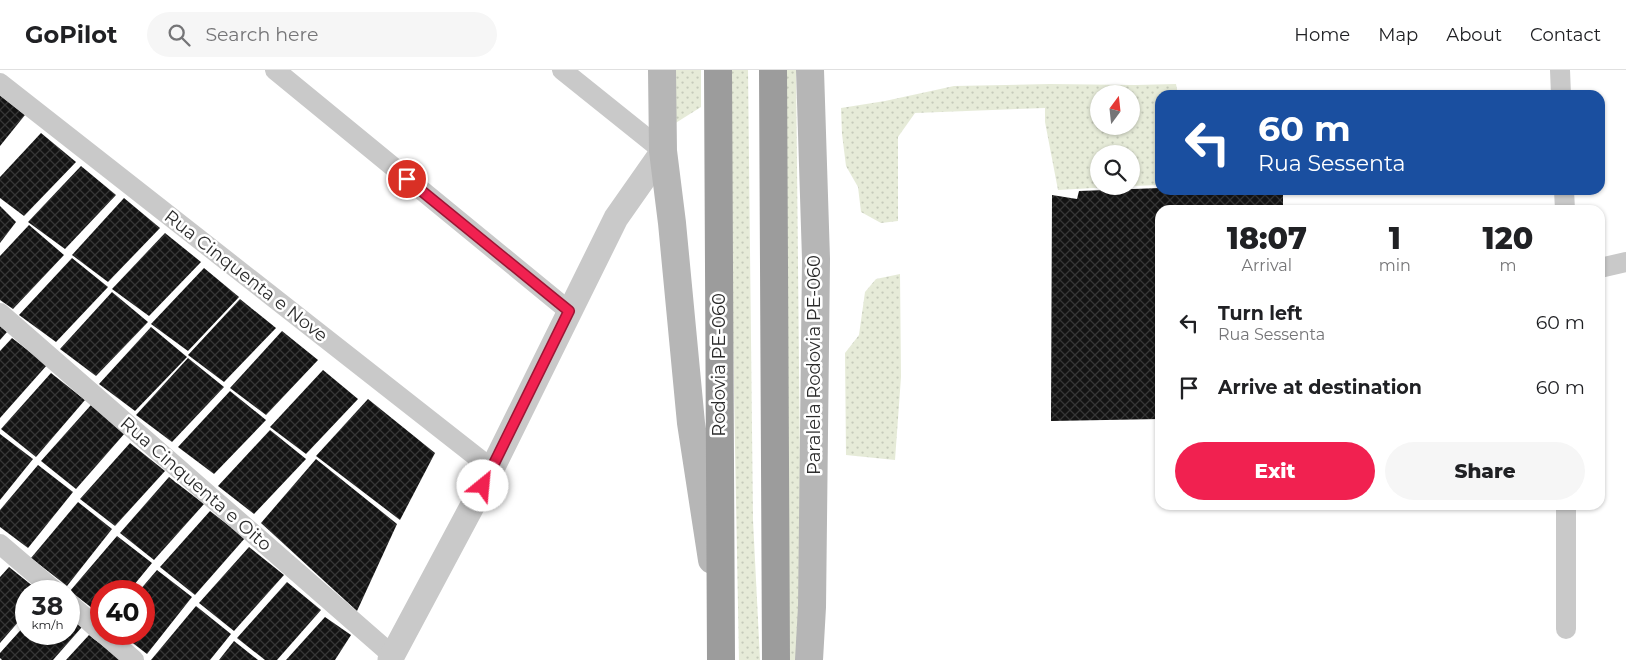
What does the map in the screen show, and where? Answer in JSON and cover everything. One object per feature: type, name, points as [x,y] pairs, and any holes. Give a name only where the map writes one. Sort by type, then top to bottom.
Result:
[{"type":"highway","name":"Rodovia PE-060","points":[[718,70],[721,660]]},
{"type":"highway","points":[[773,70],[776,660]]},
{"type":"main road","points":[[662,70],[663,151],[672,223],[691,423],[720,614]]},
{"type":"main road","name":"Paralela Rodovia PE-060","points":[[809,660],[812,607],[816,259],[810,70]]},
{"type":"street","points":[[275,70],[569,311]]},
{"type":"street","points":[[391,657],[492,469],[616,218],[663,151],[562,70]]},
{"type":"street","points":[[1560,70],[1561,90]]},
{"type":"street","name":"Rua Cinquenta e Nove","points":[[0,83],[492,469]]},
{"type":"street","points":[[1605,267],[1626,262]]},
{"type":"street","name":"Rua Cinquenta e Oito","points":[[0,313],[391,657]]},
{"type":"street","points":[[1566,510],[1566,629]]},
{"type":"street","points":[[0,544],[42,580]]},
{"type":"street","points":[[80,613],[90,622]]},
{"type":"street","points":[[117,645],[134,660]]},
{"type":"green space","points":[[668,70],[701,70],[701,107],[674,124]]},
{"type":"green space","points":[[728,70],[748,70],[753,520],[760,660],[739,660]]},
{"type":"green space","points":[[775,70],[796,70],[802,660],[784,660]]},
{"type":"green space","points":[[1176,84],[1177,90],[1155,90],[1155,185],[1140,186],[1140,145],[1090,145],[1090,188],[1058,190],[1045,122],[1045,108],[915,113],[898,137],[898,221],[881,223],[861,212],[858,187],[846,166],[841,108],[885,101],[954,86]]},
{"type":"green space","points":[[900,274],[901,377],[895,460],[846,455],[845,353],[859,335],[865,292],[876,279]]},
{"type":"building","points":[[0,95],[25,115],[0,146]]},
{"type":"building","points":[[41,133],[76,162],[24,216],[0,198],[0,177]]},
{"type":"building","points":[[81,166],[116,195],[65,249],[28,222]]},
{"type":"building","points":[[1155,188],[1155,195],[1283,195],[1283,205],[1155,205],[1155,419],[1051,421],[1052,195],[1077,199],[1079,191],[1090,191],[1090,195],[1140,195],[1140,189]]},
{"type":"building","points":[[124,198],[160,228],[108,282],[72,255]]},
{"type":"building","points":[[0,206],[16,222],[0,243]]},
{"type":"building","points":[[29,225],[64,255],[13,309],[0,300],[0,256]]},
{"type":"building","points":[[165,233],[201,262],[149,316],[112,289]]},
{"type":"building","points":[[72,258],[108,287],[56,342],[19,315]]},
{"type":"building","points":[[204,268],[239,297],[188,351],[151,324]]},
{"type":"building","points":[[112,292],[148,322],[96,376],[60,349]]},
{"type":"building","points":[[240,299],[276,328],[224,382],[188,355]]},
{"type":"building","points":[[0,326],[7,332],[0,340]]},
{"type":"building","points":[[151,327],[187,357],[135,411],[99,384]]},
{"type":"building","points":[[282,331],[318,360],[266,415],[230,388]]},
{"type":"building","points":[[12,338],[47,365],[0,418],[0,351]]},
{"type":"building","points":[[188,358],[224,387],[172,442],[136,415]]},
{"type":"building","points":[[323,370],[358,399],[306,454],[270,427]]},
{"type":"building","points":[[51,373],[85,400],[36,457],[1,429]]},
{"type":"building","points":[[230,391],[266,420],[214,474],[178,447]]},
{"type":"building","points":[[368,399],[435,453],[400,520],[316,456]]},
{"type":"building","points":[[91,405],[125,433],[76,489],[41,461]]},
{"type":"building","points":[[270,430],[306,459],[254,514],[218,486]]},
{"type":"building","points":[[0,434],[33,459],[0,500]]},
{"type":"building","points":[[130,443],[165,471],[115,526],[80,499]]},
{"type":"building","points":[[316,459],[397,524],[357,611],[261,523]]},
{"type":"building","points":[[38,465],[73,492],[28,548],[0,527],[0,510]]},
{"type":"building","points":[[169,477],[204,504],[154,560],[120,533]]},
{"type":"building","points":[[78,502],[112,529],[72,580],[59,580],[31,558]]},
{"type":"building","points":[[210,511],[245,538],[195,595],[160,567]]},
{"type":"building","points":[[117,536],[152,563],[138,580],[90,580],[90,606],[80,599],[79,580]]},
{"type":"building","points":[[249,547],[284,575],[234,631],[199,603]]},
{"type":"building","points":[[9,567],[25,580],[15,580],[15,626],[0,643],[0,577]]},
{"type":"building","points":[[157,570],[192,597],[155,644],[155,580],[148,580]]},
{"type":"building","points":[[287,582],[321,610],[277,660],[265,660],[237,638]]},
{"type":"building","points":[[196,606],[231,634],[210,660],[151,660]]},
{"type":"building","points":[[325,617],[351,635],[335,660],[286,660]]},
{"type":"building","points":[[89,635],[90,645],[102,645],[121,660],[66,660]]},
{"type":"building","points":[[15,636],[15,645],[66,645],[53,660],[2,660],[0,653]]},
{"type":"building","points":[[234,641],[258,660],[219,660]]},
{"type":"building","points":[[135,645],[154,645],[147,654]]},
{"type":"route","points":[[407,179],[569,311],[483,486]]}]
